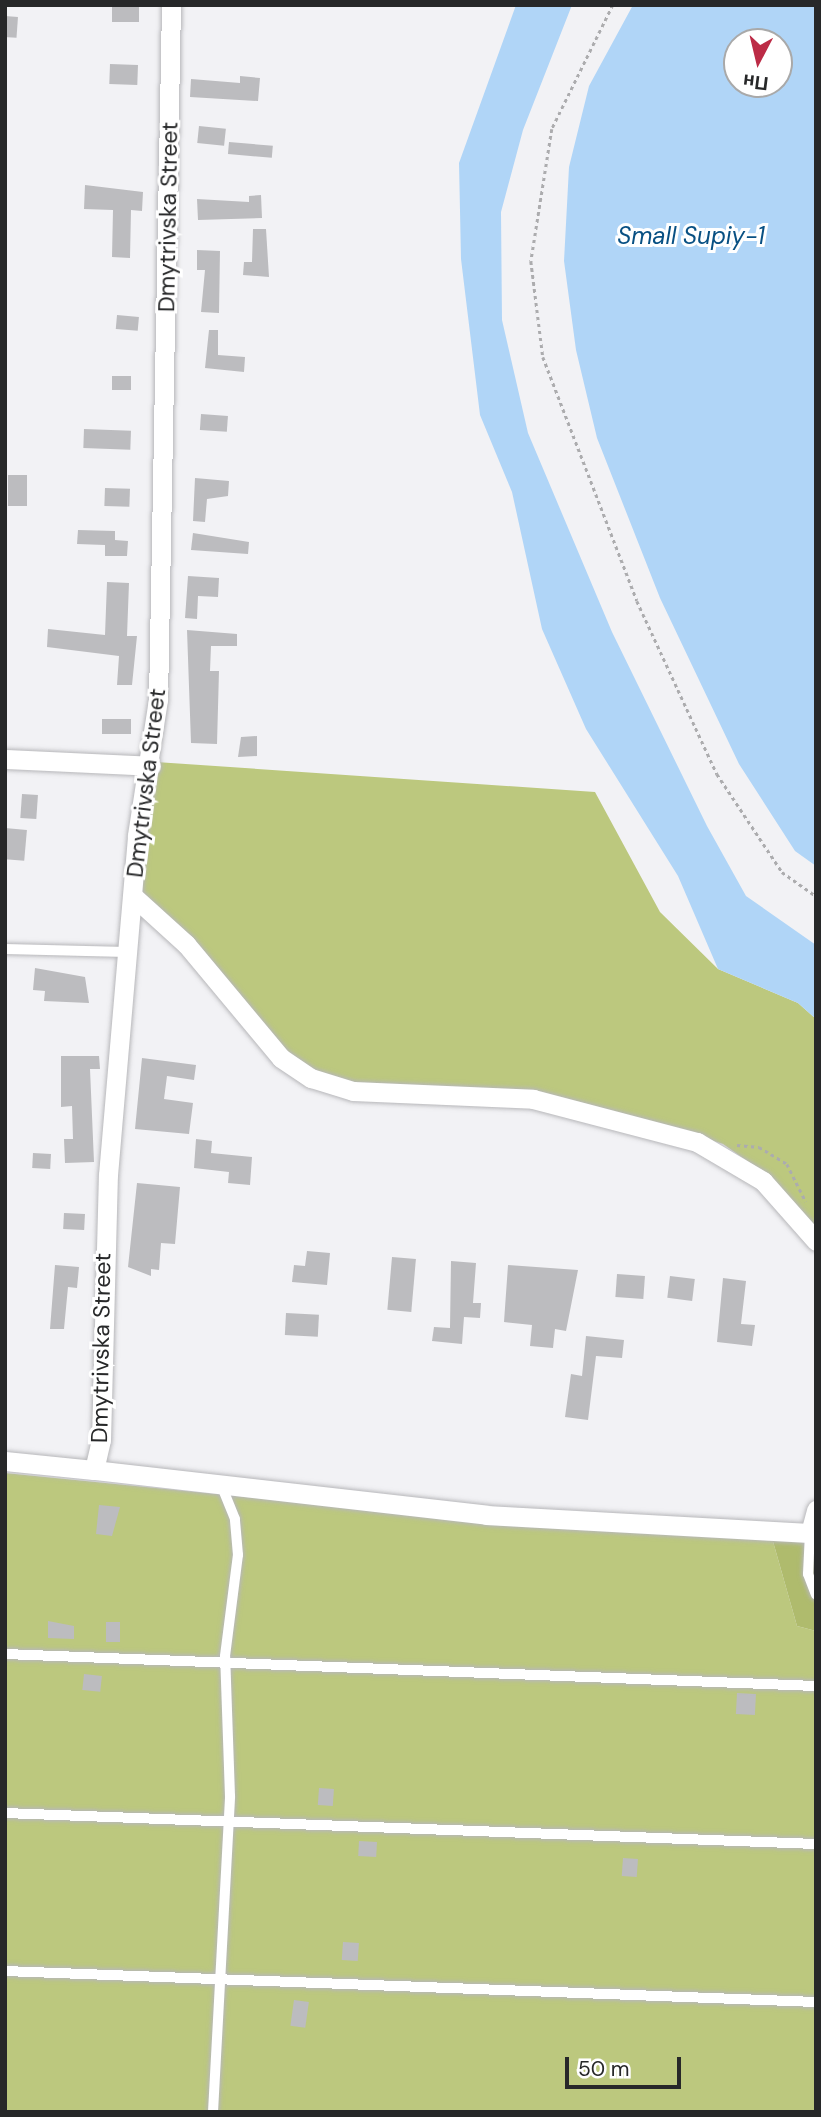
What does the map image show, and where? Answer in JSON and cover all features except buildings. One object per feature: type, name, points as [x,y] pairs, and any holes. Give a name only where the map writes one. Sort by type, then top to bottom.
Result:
[{"type":"street","name":"Dmytrivska Street","points":[[5,1461],[94,1470],[102,1433],[103,1252],[133,896],[151,766],[164,479],[171,5]]},
{"type":"street","points":[[5,760],[151,766]]},
{"type":"street","points":[[133,896],[187,944],[281,1058],[322,1083],[380,1093],[520,1097],[697,1142],[763,1181],[816,1241]]},
{"type":"street","points":[[94,1470],[404,1510],[810,1533],[816,1510]]},
{"type":"lane","points":[[5,949],[128,952]]},
{"type":"lane","points":[[214,2112],[228,1822],[225,1663],[238,1555],[235,1519],[222,1487]]},
{"type":"lane","points":[[810,1533],[808,1574],[816,1595]]},
{"type":"lane","points":[[5,1654],[816,1686]]},
{"type":"lane","points":[[5,1813],[816,1844]]},
{"type":"lane","points":[[5,1971],[816,2002]]},
{"type":"path","points":[[613,5],[552,129],[531,261],[543,356],[637,601],[717,774],[782,872],[816,896]]},
{"type":"green space","points":[[156,762],[595,792],[660,912],[718,969],[798,1003],[816,1019],[816,1235],[753,1165],[723,1144],[687,1132],[601,1108],[337,1083],[291,1060],[201,947],[140,892]]},
{"type":"green space","points":[[5,1473],[487,1521],[772,1538],[797,1626],[816,1631],[816,2112],[5,2112]]},
{"type":"green space","points":[[816,1524],[816,1631],[797,1626],[772,1538]]},
{"type":"water","points":[[516,5],[572,5],[523,130],[501,212],[502,320],[528,433],[612,632],[707,826],[746,896],[816,945],[816,1019],[798,1003],[718,969],[678,876],[586,729],[542,629],[512,492],[480,415],[461,259],[459,163]]},
{"type":"water","name":"Small Supiy-1","points":[[633,5],[816,5],[816,866],[795,851],[739,764],[660,598],[597,438],[576,350],[564,261],[569,167],[589,86]]}]
